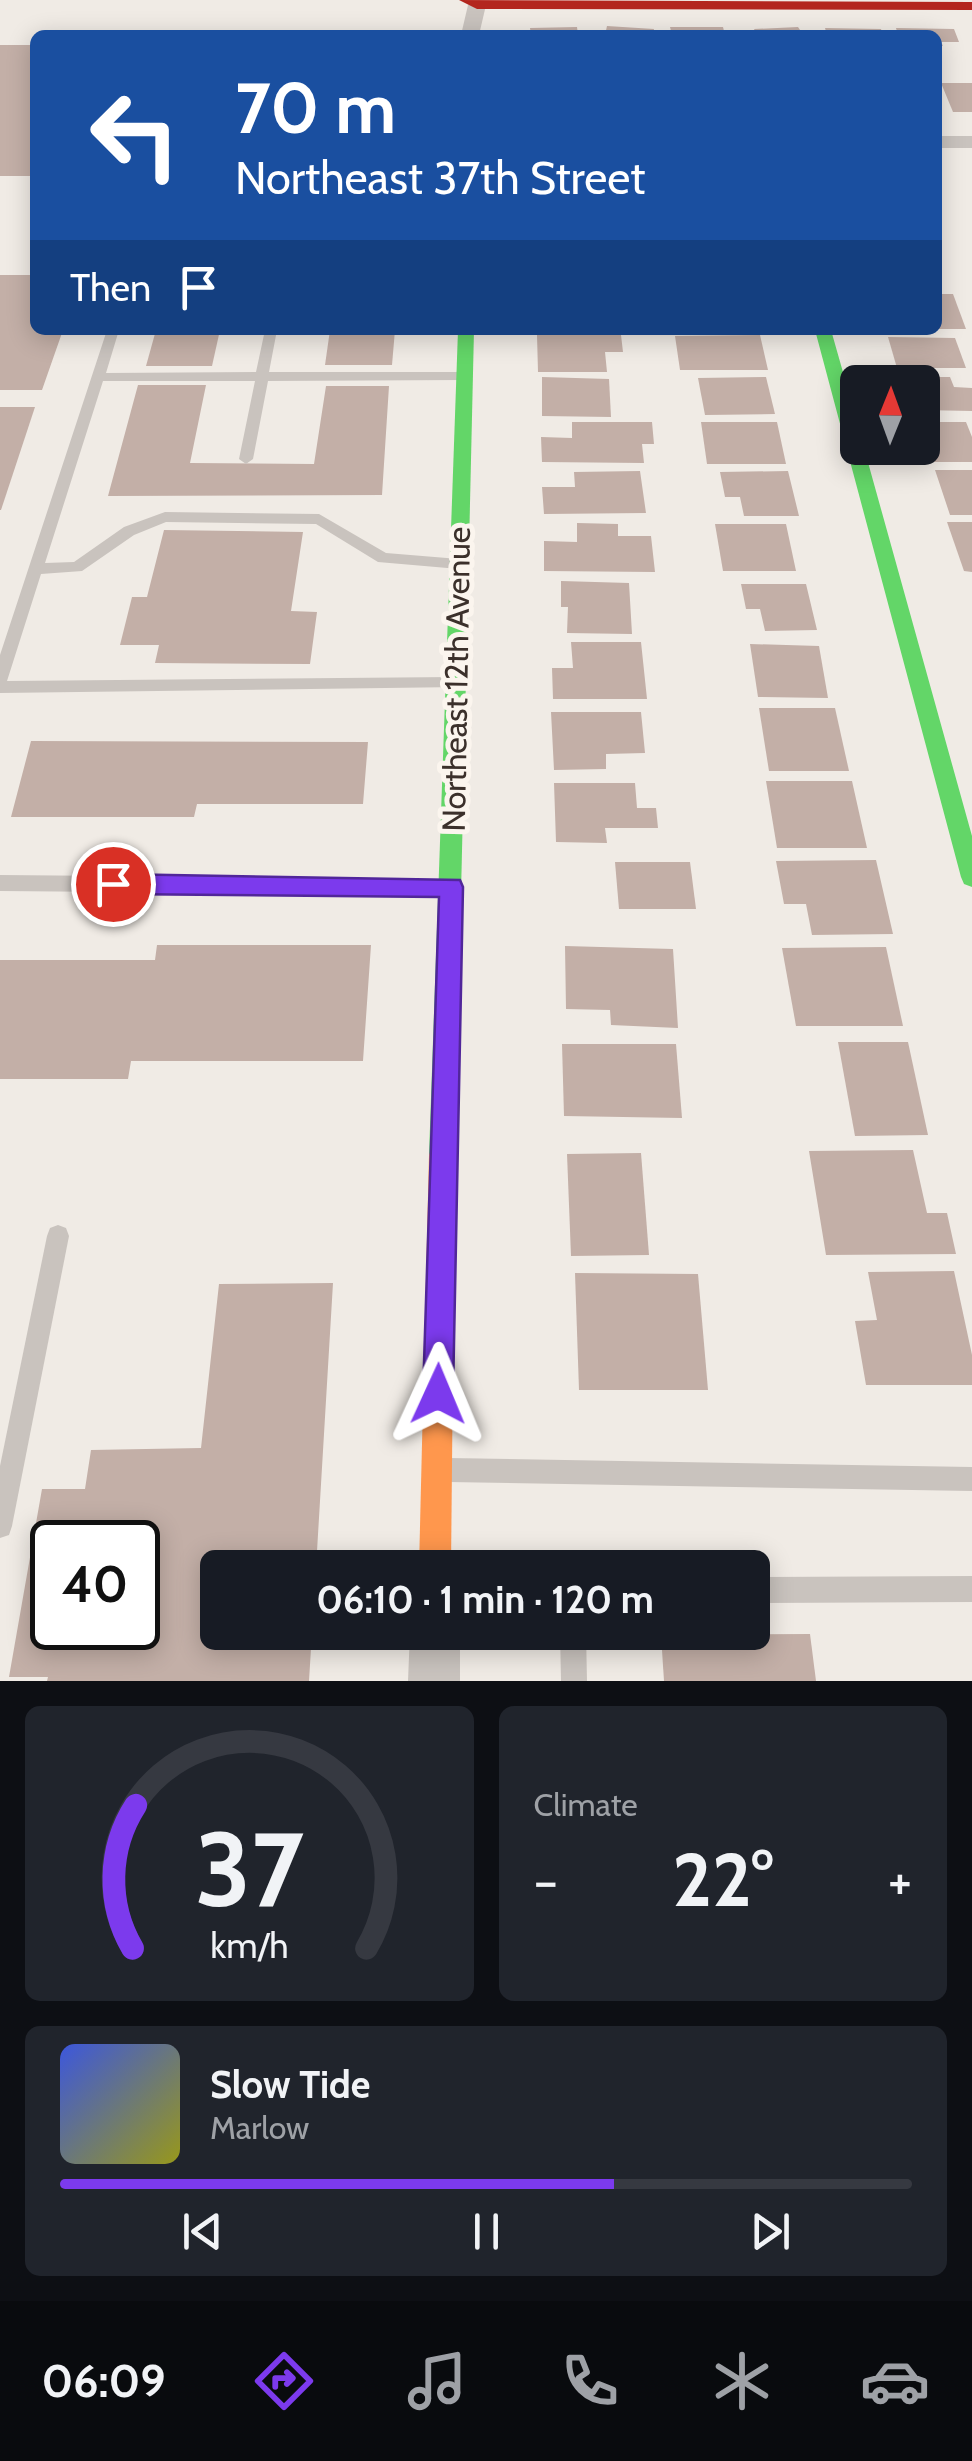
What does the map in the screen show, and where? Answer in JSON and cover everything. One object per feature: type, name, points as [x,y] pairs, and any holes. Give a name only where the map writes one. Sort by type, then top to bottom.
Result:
[{"type":"street","points":[[470,30],[471,2],[972,6]]},
{"type":"street","points":[[942,142],[972,142]]},
{"type":"street","name":"Northeast 12th Avenue","points":[[436,1550],[466,335]]},
{"type":"street","points":[[825,335],[972,877]]},
{"type":"street","points":[[434,1650],[434,1681]]},
{"type":"lane","points":[[110,335],[0,683],[456,683]]},
{"type":"lane","points":[[246,459],[270,335]]},
{"type":"lane","points":[[98,376],[464,376]]},
{"type":"lane","points":[[36,569],[77,567],[128,531],[165,517],[319,520],[383,558],[459,564]]},
{"type":"lane","points":[[0,883],[451,887]]},
{"type":"lane","points":[[0,1526],[58,1236]]},
{"type":"lane","points":[[437,1470],[972,1479]]},
{"type":"lane","points":[[770,1590],[972,1589]]},
{"type":"lane","points":[[573,1650],[574,1681]]},
{"type":"building","points":[[607,26],[654,29],[654,30],[606,30]]},
{"type":"building","points":[[577,27],[577,30],[530,30]]},
{"type":"building","points":[[670,27],[724,30],[671,30]]},
{"type":"building","points":[[798,27],[800,30],[754,30]]},
{"type":"building","points":[[825,28],[881,30],[826,30]]},
{"type":"building","points":[[954,29],[959,42],[942,42],[942,30],[897,30]]},
{"type":"building","points":[[0,45],[30,45],[30,176],[0,176]]},
{"type":"building","points":[[942,83],[972,83],[972,112],[953,112]]},
{"type":"building","points":[[0,275],[30,275],[30,335],[61,335],[42,390],[0,390]]},
{"type":"building","points":[[942,294],[953,294],[966,329],[942,329]]},
{"type":"building","points":[[155,335],[219,335],[212,366],[146,366]]},
{"type":"building","points":[[329,335],[395,335],[392,365],[325,365]]},
{"type":"building","points":[[537,335],[621,335],[623,352],[605,352],[607,372],[538,372]]},
{"type":"building","points":[[760,335],[768,370],[680,370],[675,336]]},
{"type":"building","points":[[888,337],[955,338],[966,368],[940,365],[896,365]]},
{"type":"building","points":[[542,377],[609,379],[611,417],[542,416]]},
{"type":"building","points":[[766,377],[775,414],[705,415],[698,378]]},
{"type":"building","points":[[940,377],[950,377],[954,387],[972,388],[972,411],[940,410]]},
{"type":"building","points":[[138,385],[206,385],[190,463],[314,464],[326,386],[389,386],[382,495],[108,496]]},
{"type":"building","points":[[0,407],[35,407],[1,510],[0,510]]},
{"type":"building","points":[[572,422],[652,422],[654,444],[642,444],[644,463],[542,462],[541,437],[572,438]]},
{"type":"building","points":[[701,422],[777,422],[786,464],[707,464]]},
{"type":"building","points":[[940,422],[966,422],[972,437],[972,462],[940,462]]},
{"type":"building","points":[[935,470],[972,470],[972,515],[950,515]]},
{"type":"building","points":[[640,471],[646,513],[544,514],[542,487],[575,487],[574,472]]},
{"type":"building","points":[[788,471],[799,516],[744,516],[740,497],[725,497],[720,472]]},
{"type":"building","points":[[947,522],[972,522],[972,572],[964,571]]},
{"type":"building","points":[[577,523],[618,524],[618,536],[651,536],[655,572],[544,571],[544,541],[577,542]]},
{"type":"building","points":[[715,524],[786,524],[796,571],[723,571]]},
{"type":"building","points":[[164,530],[303,532],[291,611],[317,612],[310,664],[155,663],[159,645],[120,645],[132,597],[147,597]]},
{"type":"building","points":[[561,581],[629,583],[632,634],[567,633],[568,607],[561,607]]},
{"type":"building","points":[[741,584],[806,584],[817,630],[765,631],[760,609],[746,609]]},
{"type":"building","points":[[571,642],[641,642],[647,699],[553,699],[552,668],[573,668]]},
{"type":"building","points":[[750,644],[819,646],[828,698],[758,697]]},
{"type":"building","points":[[759,708],[835,708],[849,771],[769,771]]},
{"type":"building","points":[[551,712],[641,712],[645,753],[606,754],[606,769],[554,770]]},
{"type":"building","points":[[31,741],[368,742],[363,804],[197,804],[194,817],[11,817]]},
{"type":"building","points":[[766,781],[852,781],[867,848],[777,848]]},
{"type":"building","points":[[554,783],[635,783],[637,808],[656,808],[658,828],[605,828],[607,843],[556,842]]},
{"type":"building","points":[[876,860],[893,934],[812,935],[806,904],[784,904],[776,861]]},
{"type":"building","points":[[615,862],[690,862],[696,909],[619,909]]},
{"type":"building","points":[[157,945],[371,945],[363,1061],[131,1061],[128,1079],[0,1079],[0,960],[155,960]]},
{"type":"building","points":[[565,946],[673,949],[678,1028],[611,1025],[610,1010],[566,1009]]},
{"type":"building","points":[[886,947],[903,1026],[796,1026],[782,948]]},
{"type":"building","points":[[838,1042],[908,1042],[928,1135],[855,1136]]},
{"type":"building","points":[[562,1044],[676,1044],[682,1118],[564,1116]]},
{"type":"building","points":[[913,1150],[927,1213],[947,1213],[956,1254],[826,1255],[809,1151]]},
{"type":"building","points":[[641,1153],[649,1255],[571,1256],[567,1154]]},
{"type":"building","points":[[954,1271],[972,1355],[972,1385],[866,1385],[855,1321],[877,1320],[868,1272]]},
{"type":"building","points":[[575,1273],[698,1274],[708,1390],[579,1390]]},
{"type":"building","points":[[333,1283],[317,1550],[200,1550],[200,1650],[311,1650],[309,1681],[47,1681],[48,1677],[9,1677],[30,1557],[30,1650],[160,1650],[160,1520],[37,1520],[42,1489],[85,1489],[91,1450],[201,1448],[219,1284]]},
{"type":"building","points":[[770,1634],[810,1634],[816,1681],[664,1681],[662,1650],[770,1650]]},
{"type":"traffic: fast","points":[[442,1155],[466,335]]},
{"type":"traffic: fast","points":[[824,335],[972,877]]},
{"type":"traffic: slow","points":[[435,1550],[442,1155]]},
{"type":"traffic: jam","points":[[465,0],[477,5],[972,6]]},
{"type":"route","points":[[113,884],[451,887],[438,1394]]}]
